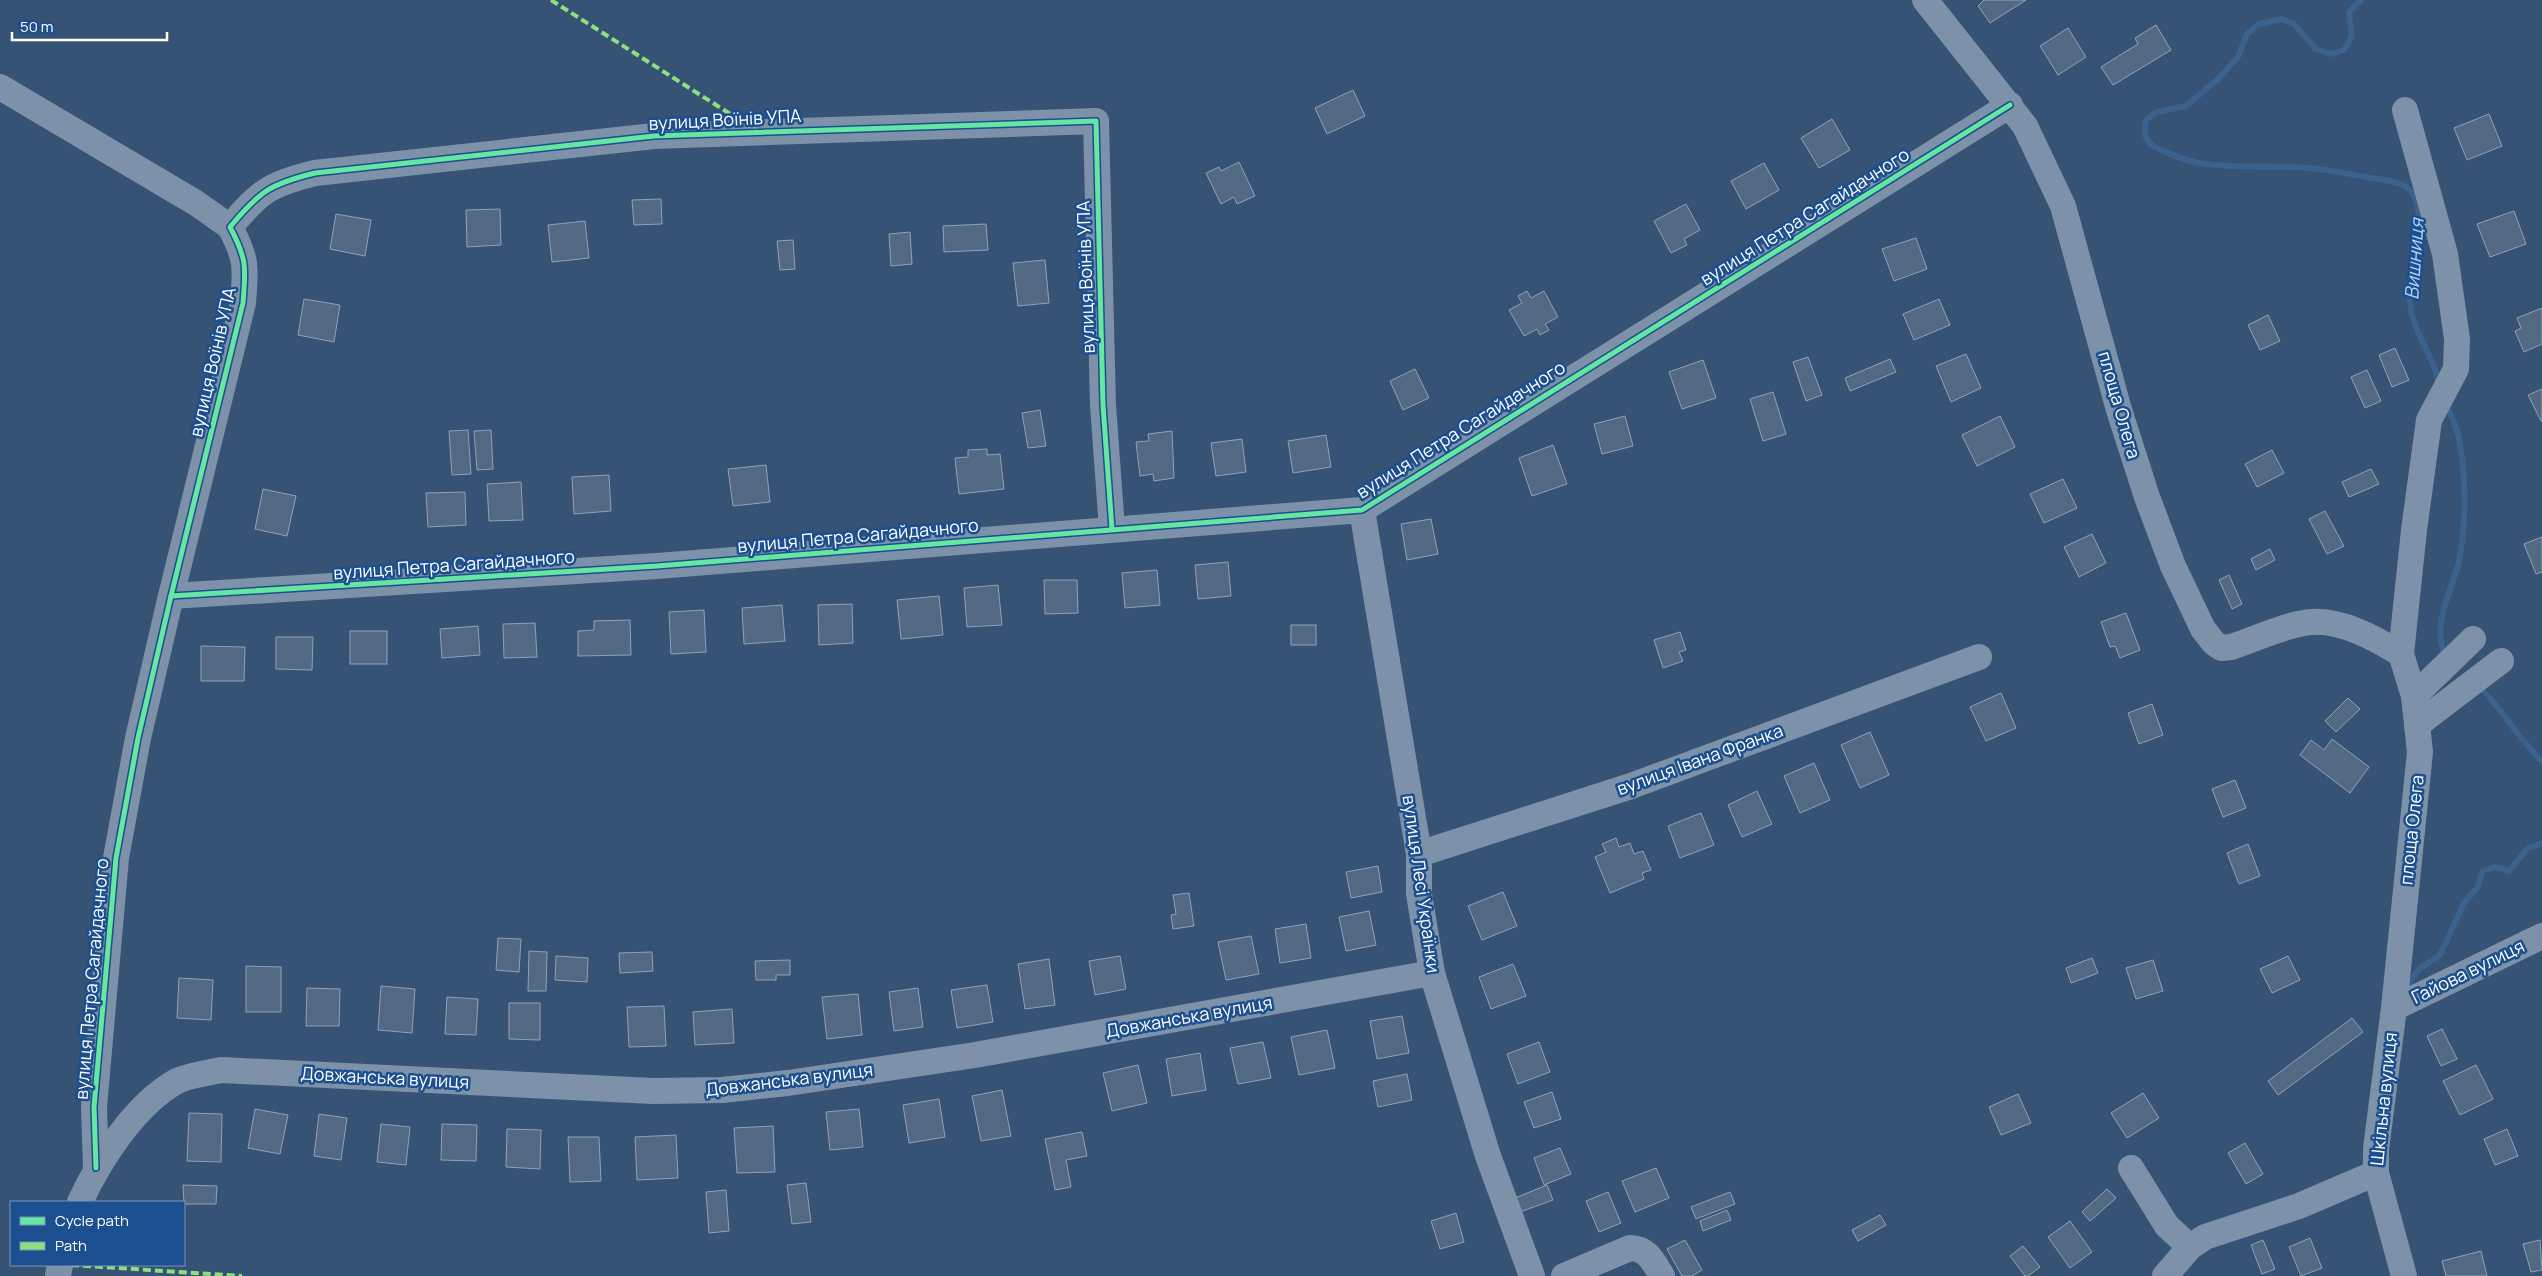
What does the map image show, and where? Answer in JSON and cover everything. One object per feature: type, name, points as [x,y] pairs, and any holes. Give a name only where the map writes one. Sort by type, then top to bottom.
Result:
[{"type":"street","name":"площа Олега","points":[[1925,0],[2025,126],[2063,206],[2119,410],[2147,497],[2173,566],[2203,629],[2214,643],[2221,648],[2312,622],[2342,627],[2373,638],[2401,654]]},
{"type":"street","points":[[0,87],[196,203],[230,227]]},
{"type":"street","name":"вулиця Петра Сагайдачного","points":[[96,1168],[94,1107],[116,858],[138,738],[172,596],[657,566],[1362,510],[2010,105]]},
{"type":"street","name":"площа Олега","points":[[2394,1008],[2420,752],[2414,696],[2401,654],[2414,530],[2429,420],[2456,369],[2457,338],[2445,254],[2405,110]]},
{"type":"street","name":"вулиця Воїнів УПА","points":[[172,596],[243,303],[246,268],[241,248],[230,227],[251,202],[266,190],[283,181],[315,173],[654,136],[1096,121],[1103,405],[1112,529]]},
{"type":"street","name":"вулиця Лесі Українки","points":[[1362,510],[1419,854],[1419,894],[1432,973],[1488,1156],[1532,1276]]},
{"type":"street","points":[[2414,696],[2467,644]]},
{"type":"street","name":"вулиця Івана Франка","points":[[1419,854],[1631,786],[1979,657]]},
{"type":"street","points":[[2417,725],[2492,669]]},
{"type":"street","name":"Гайова вулиця","points":[[2394,1008],[2542,936]]},
{"type":"street","name":"Довжанська вулиця","points":[[80,1201],[96,1168],[124,1130],[152,1100],[177,1081],[221,1070],[643,1090],[722,1090],[788,1083],[976,1055],[1432,973]]},
{"type":"street","name":"Шкільна вулиця","points":[[2394,1008],[2376,1149],[2376,1173],[2404,1276]]},
{"type":"street","points":[[2131,1168],[2167,1226],[2190,1247]]},
{"type":"street","points":[[2165,1276],[2190,1247],[2205,1237],[2299,1206],[2376,1173]]},
{"type":"street","points":[[1564,1276],[1630,1248],[1639,1248],[1648,1254],[1662,1276]]},
{"type":"building","points":[[1984,0],[2026,0],[1990,23],[1978,6]]},
{"type":"building","points":[[2156,25],[2171,50],[2113,85],[2101,67],[2138,44],[2135,38]]},
{"type":"building","points":[[2068,28],[2086,57],[2058,75],[2040,46]]},
{"type":"building","points":[[1353,90],[1365,116],[1327,134],[1315,108]]},
{"type":"building","points":[[2489,114],[2502,146],[2467,160],[2454,128]]},
{"type":"building","points":[[1832,119],[1850,150],[1819,168],[1801,138]]},
{"type":"building","points":[[1239,162],[1255,196],[1237,204],[1234,197],[1221,204],[1206,173],[1219,167],[1221,171]]},
{"type":"building","points":[[1764,163],[1779,190],[1746,209],[1731,181]]},
{"type":"building","points":[[661,199],[662,224],[634,225],[632,200]]},
{"type":"building","points":[[1686,204],[1700,230],[1684,239],[1687,245],[1671,253],[1654,221]]},
{"type":"building","points":[[500,209],[501,245],[467,247],[466,210]]},
{"type":"building","points":[[2514,211],[2526,244],[2490,257],[2477,224]]},
{"type":"building","points":[[336,214],[371,220],[365,256],[330,249]]},
{"type":"building","points":[[585,221],[589,258],[552,262],[548,225]]},
{"type":"building","points":[[986,224],[988,250],[944,252],[943,226]]},
{"type":"building","points":[[910,232],[912,264],[891,266],[889,234]]},
{"type":"building","points":[[1916,238],[1927,269],[1894,281],[1882,249]]},
{"type":"building","points":[[793,240],[795,269],[780,270],[777,241]]},
{"type":"building","points":[[1045,260],[1049,303],[1018,306],[1013,263]]},
{"type":"building","points":[[1527,291],[1531,298],[1544,291],[1558,317],[1545,324],[1549,330],[1540,335],[1537,329],[1524,336],[1509,310],[1522,303],[1518,296]]},
{"type":"building","points":[[304,299],[340,305],[334,342],[298,335]]},
{"type":"building","points":[[1939,299],[1950,325],[1914,340],[1903,314]]},
{"type":"building","points":[[2542,308],[2542,344],[2524,352],[2515,331],[2521,328],[2517,318]]},
{"type":"building","points":[[2268,315],[2280,341],[2260,350],[2248,325]]},
{"type":"building","points":[[2395,348],[2409,380],[2392,387],[2379,355]]},
{"type":"building","points":[[1966,354],[1981,388],[1951,402],[1936,366]]},
{"type":"building","points":[[1808,357],[1822,395],[1806,401],[1793,362]]},
{"type":"building","points":[[1890,359],[1896,372],[1850,391],[1845,378]]},
{"type":"building","points":[[1703,360],[1716,398],[1682,409],[1669,372]]},
{"type":"building","points":[[1415,369],[1429,398],[1403,410],[1390,381]]},
{"type":"building","points":[[2367,370],[2381,401],[2365,408],[2351,377]]},
{"type":"building","points":[[2542,389],[2542,421],[2541,421],[2528,395]]},
{"type":"building","points":[[1773,392],[1786,434],[1763,441],[1750,399]]},
{"type":"building","points":[[1040,410],[1046,446],[1028,448],[1022,413]]},
{"type":"building","points":[[1625,416],[1633,446],[1602,454],[1594,424]]},
{"type":"building","points":[[2000,416],[2015,447],[1977,466],[1962,435]]},
{"type":"building","points":[[468,430],[471,474],[452,475],[449,431]]},
{"type":"building","points":[[491,430],[493,469],[477,470],[474,431]]},
{"type":"building","points":[[1172,431],[1174,478],[1154,481],[1153,474],[1140,476],[1136,442],[1149,441],[1148,434]]},
{"type":"building","points":[[1326,435],[1331,467],[1293,473],[1288,441]]},
{"type":"building","points":[[1242,439],[1246,472],[1216,476],[1211,443]]},
{"type":"building","points":[[1553,445],[1567,484],[1532,496],[1519,458]]},
{"type":"building","points":[[987,449],[987,455],[1000,454],[1004,489],[959,494],[955,458],[968,457],[968,450]]},
{"type":"building","points":[[2272,450],[2284,473],[2257,487],[2245,464]]},
{"type":"building","points":[[766,465],[770,502],[733,506],[728,469]]},
{"type":"building","points":[[2371,469],[2379,484],[2349,497],[2342,482]]},
{"type":"building","points":[[609,475],[611,511],[574,514],[572,477]]},
{"type":"building","points":[[2063,479],[2077,508],[2044,523],[2030,494]]},
{"type":"building","points":[[521,482],[523,520],[489,521],[487,484]]},
{"type":"building","points":[[263,489],[296,496],[287,536],[255,529]]},
{"type":"building","points":[[465,492],[466,525],[428,527],[426,493]]},
{"type":"building","points":[[2325,511],[2344,546],[2327,554],[2309,519]]},
{"type":"building","points":[[1431,519],[1438,554],[1407,560],[1401,524]]},
{"type":"building","points":[[2092,534],[2106,563],[2079,577],[2064,547]]},
{"type":"building","points":[[2542,537],[2542,572],[2536,574],[2524,544]]},
{"type":"building","points":[[2270,549],[2275,560],[2256,570],[2251,559]]},
{"type":"building","points":[[1228,562],[1231,596],[1198,599],[1195,565]]},
{"type":"building","points":[[1157,570],[1160,605],[1125,608],[1122,573]]},
{"type":"building","points":[[2229,575],[2242,604],[2232,609],[2219,580]]},
{"type":"building","points":[[1044,580],[1077,580],[1078,613],[1045,614]]},
{"type":"building","points":[[998,585],[1002,625],[967,627],[964,588]]},
{"type":"building","points":[[939,596],[943,635],[901,639],[897,600]]},
{"type":"building","points":[[852,604],[853,643],[819,645],[818,605]]},
{"type":"building","points":[[782,605],[785,641],[744,644],[742,608]]},
{"type":"building","points":[[704,610],[706,652],[671,654],[669,612]]},
{"type":"building","points":[[2126,613],[2140,650],[2120,658],[2115,646],[2110,647],[2101,622]]},
{"type":"building","points":[[630,620],[631,655],[578,656],[578,631],[594,630],[594,621]]},
{"type":"building","points":[[535,623],[537,657],[504,658],[503,624]]},
{"type":"building","points":[[1291,625],[1316,625],[1316,645],[1291,645]]},
{"type":"building","points":[[478,626],[480,655],[442,658],[440,629]]},
{"type":"building","points":[[350,631],[387,631],[387,664],[350,664]]},
{"type":"building","points":[[1680,632],[1686,650],[1679,652],[1683,661],[1663,668],[1654,640]]},
{"type":"building","points":[[276,637],[313,637],[312,670],[276,669]]},
{"type":"building","points":[[201,646],[245,647],[244,681],[201,681]]},
{"type":"building","points":[[2001,693],[2016,728],[1986,741],[1970,707]]},
{"type":"building","points":[[2348,698],[2360,709],[2336,732],[2325,721]]},
{"type":"building","points":[[2152,704],[2163,735],[2139,744],[2128,713]]},
{"type":"building","points":[[1870,732],[1889,775],[1860,788],[1841,745]]},
{"type":"building","points":[[2332,739],[2369,767],[2350,793],[2300,755],[2311,740],[2324,750]]},
{"type":"building","points":[[1814,763],[1830,800],[1800,813],[1784,776]]},
{"type":"building","points":[[2235,780],[2246,808],[2223,817],[2212,789]]},
{"type":"building","points":[[1757,791],[1772,824],[1742,837],[1728,805]]},
{"type":"building","points":[[1701,813],[1714,845],[1680,858],[1668,826]]},
{"type":"building","points":[[1616,838],[1619,847],[1630,843],[1634,854],[1643,851],[1651,870],[1642,873],[1644,879],[1610,893],[1595,857],[1606,852],[1602,844]]},
{"type":"building","points":[[2248,844],[2260,876],[2239,884],[2227,853]]},
{"type":"building","points":[[1378,866],[1382,892],[1351,898],[1346,872]]},
{"type":"building","points":[[1503,892],[1517,926],[1482,940],[1468,906]]},
{"type":"building","points":[[1189,893],[1194,926],[1173,929],[1171,915],[1176,914],[1173,895]]},
{"type":"building","points":[[1369,911],[1376,945],[1346,951],[1339,917]]},
{"type":"building","points":[[1306,924],[1311,958],[1280,963],[1275,929]]},
{"type":"building","points":[[1251,936],[1259,974],[1226,980],[1218,942]]},
{"type":"building","points":[[498,938],[521,939],[519,972],[496,970]]},
{"type":"building","points":[[529,951],[547,952],[546,991],[528,991]]},
{"type":"building","points":[[652,952],[653,971],[620,973],[619,953]]},
{"type":"building","points":[[556,956],[588,958],[587,982],[555,980]]},
{"type":"building","points":[[1120,956],[1126,989],[1095,995],[1089,961]]},
{"type":"building","points":[[2288,956],[2300,980],[2272,993],[2260,969]]},
{"type":"building","points":[[2092,958],[2098,973],[2071,983],[2066,968]]},
{"type":"building","points":[[1049,959],[1055,1005],[1025,1009],[1018,964]]},
{"type":"building","points":[[790,960],[790,975],[776,975],[776,980],[756,980],[755,961]]},
{"type":"building","points":[[2153,960],[2163,991],[2136,999],[2126,968]]},
{"type":"building","points":[[1513,964],[1526,996],[1491,1009],[1479,977]]},
{"type":"building","points":[[246,966],[281,967],[281,1012],[246,1012]]},
{"type":"building","points":[[179,978],[213,980],[211,1020],[177,1018]]},
{"type":"building","points":[[987,985],[993,1022],[957,1028],[951,990]]},
{"type":"building","points":[[381,986],[415,989],[412,1033],[378,1030]]},
{"type":"building","points":[[307,988],[340,989],[339,1026],[306,1026]]},
{"type":"building","points":[[918,988],[923,1027],[894,1031],[889,992]]},
{"type":"building","points":[[858,994],[862,1035],[827,1039],[822,997]]},
{"type":"building","points":[[447,997],[478,999],[476,1035],[445,1034]]},
{"type":"building","points":[[509,1003],[540,1003],[540,1040],[509,1039]]},
{"type":"building","points":[[664,1006],[666,1046],[629,1047],[627,1007]]},
{"type":"building","points":[[732,1009],[734,1043],[695,1045],[693,1012]]},
{"type":"building","points":[[1402,1016],[1409,1053],[1377,1059],[1370,1021]]},
{"type":"building","points":[[2352,1018],[2363,1032],[2278,1095],[2268,1081]]},
{"type":"building","points":[[2442,1029],[2457,1059],[2441,1066],[2427,1036]]},
{"type":"building","points":[[1327,1030],[1335,1068],[1299,1075],[1291,1037]]},
{"type":"building","points":[[1263,1042],[1271,1078],[1238,1084],[1230,1048]]},
{"type":"building","points":[[1539,1042],[1550,1072],[1518,1084],[1507,1054]]},
{"type":"building","points":[[1200,1053],[1206,1090],[1172,1096],[1166,1059]]},
{"type":"building","points":[[1138,1065],[1147,1103],[1112,1111],[1103,1073]]},
{"type":"building","points":[[2476,1065],[2493,1099],[2460,1115],[2443,1081]]},
{"type":"building","points":[[1407,1074],[1412,1100],[1378,1107],[1373,1081]]},
{"type":"building","points":[[1002,1090],[1011,1136],[981,1141],[972,1096]]},
{"type":"building","points":[[1552,1092],[1561,1119],[1534,1128],[1524,1102]]},
{"type":"building","points":[[2143,1093],[2159,1118],[2127,1138],[2111,1113]]},
{"type":"building","points":[[2018,1094],[2031,1123],[2001,1135],[1989,1107]]},
{"type":"building","points":[[939,1099],[945,1137],[909,1143],[903,1105]]},
{"type":"building","points":[[255,1109],[288,1115],[280,1154],[248,1148]]},
{"type":"building","points":[[859,1109],[863,1147],[830,1150],[826,1112]]},
{"type":"building","points":[[189,1113],[222,1114],[221,1162],[187,1161]]},
{"type":"building","points":[[319,1114],[347,1118],[341,1160],[314,1156]]},
{"type":"building","points":[[381,1124],[410,1127],[406,1165],[377,1162]]},
{"type":"building","points":[[442,1124],[477,1125],[476,1161],[441,1160]]},
{"type":"building","points":[[773,1126],[775,1172],[737,1173],[734,1128]]},
{"type":"building","points":[[507,1129],[541,1130],[540,1169],[506,1167]]},
{"type":"building","points":[[2507,1129],[2518,1156],[2495,1165],[2484,1139]]},
{"type":"building","points":[[1082,1132],[1087,1156],[1066,1160],[1071,1187],[1055,1190],[1045,1139]]},
{"type":"building","points":[[676,1135],[678,1178],[637,1180],[635,1137]]},
{"type":"building","points":[[568,1137],[599,1137],[601,1181],[570,1182]]},
{"type":"building","points":[[2245,1143],[2263,1174],[2246,1184],[2228,1153]]},
{"type":"building","points":[[1560,1148],[1571,1174],[1544,1185],[1534,1158]]},
{"type":"building","points":[[1656,1168],[1669,1198],[1635,1212],[1622,1181]]},
{"type":"building","points":[[806,1183],[811,1222],[792,1224],[787,1185]]},
{"type":"building","points":[[183,1185],[217,1186],[216,1204],[185,1204]]},
{"type":"building","points":[[1547,1185],[1553,1200],[1520,1212],[1515,1198]]},
{"type":"building","points":[[2107,1189],[2116,1198],[2090,1221],[2082,1212]]},
{"type":"building","points":[[726,1190],[729,1231],[709,1233],[706,1192]]},
{"type":"building","points":[[1608,1192],[1621,1223],[1599,1232],[1586,1201]]},
{"type":"building","points":[[1730,1192],[1735,1204],[1696,1219],[1691,1207]]},
{"type":"building","points":[[1727,1210],[1731,1220],[1703,1231],[1700,1221]]},
{"type":"building","points":[[1456,1213],[1464,1242],[1440,1249],[1431,1221]]},
{"type":"building","points":[[1880,1215],[1886,1225],[1858,1241],[1852,1230]]},
{"type":"building","points":[[2070,1221],[2092,1252],[2070,1268],[2048,1237]]},
{"type":"building","points":[[2310,1238],[2322,1268],[2301,1276],[2289,1247]]},
{"type":"building","points":[[1685,1240],[1702,1270],[1692,1276],[1682,1276],[1667,1249]]},
{"type":"building","points":[[2263,1240],[2275,1269],[2262,1274],[2251,1245]]},
{"type":"building","points":[[2540,1240],[2542,1270],[2531,1272],[2523,1244]]},
{"type":"building","points":[[2023,1246],[2040,1267],[2028,1276],[2025,1276],[2010,1256]]},
{"type":"building","points":[[2481,1251],[2487,1276],[2446,1276],[2442,1261]]},
{"type":"waterway","name":"Вишниця","points":[[2361,0],[2349,12],[2352,36],[2344,50],[2332,54],[2316,49],[2294,24],[2282,19],[2259,24],[2247,34],[2238,57],[2218,79],[2186,106],[2157,112],[2146,120],[2146,136],[2148,142],[2155,147],[2199,163],[2310,168],[2387,180],[2406,187],[2413,195],[2419,220],[2410,289],[2412,315],[2439,382]]},
{"type":"waterway","name":"Вишниця","points":[[2445,403],[2454,422],[2460,443],[2464,478],[2464,515],[2461,549],[2441,622],[2440,633],[2446,657]]},
{"type":"waterway","name":"Вишниця","points":[[2477,685],[2495,703],[2525,743],[2542,761]]},
{"type":"waterway","points":[[2409,983],[2419,969],[2440,955],[2464,903],[2477,888],[2483,871],[2494,867],[2509,871],[2528,848],[2542,843]]},
{"type":"marked path","points":[[551,0],[757,131]]},
{"type":"marked path","points":[[87,1266],[242,1276]]},
{"type":"cycle path","points":[[96,1168],[94,1107],[116,858],[138,738],[171,596],[657,566],[1362,510],[2010,105]]},
{"type":"cycle path","points":[[171,596],[243,303],[244,263],[240,247],[230,227],[258,197],[276,185],[315,173],[654,136],[1096,121],[1103,405],[1112,529]]}]
